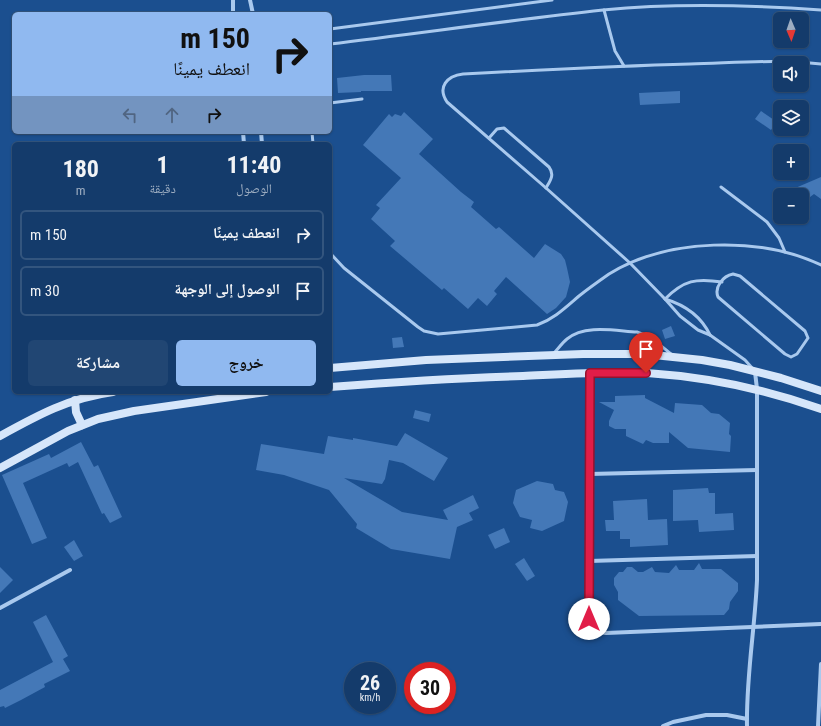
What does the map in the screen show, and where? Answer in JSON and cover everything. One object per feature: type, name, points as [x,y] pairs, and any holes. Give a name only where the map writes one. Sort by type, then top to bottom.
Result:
[{"type":"street","points":[[233,0],[233,12]]},
{"type":"street","points":[[250,0],[253,12]]},
{"type":"street","points":[[332,368],[426,360],[613,353],[674,357],[723,364],[781,378],[821,391]]},
{"type":"street","points":[[747,726],[756,604],[757,470],[755,371]]},
{"type":"street","points":[[590,373],[589,619],[590,624],[596,631],[606,633],[821,624]]},
{"type":"street","points":[[332,387],[431,379],[590,373],[646,373],[702,378],[756,389],[821,409]]},
{"type":"street","points":[[0,436],[50,410],[75,400],[101,394]]},
{"type":"street","points":[[0,468],[82,425],[116,414],[252,394]]},
{"type":"street","points":[[75,400],[76,412],[82,425]]},
{"type":"street","points":[[590,474],[757,470]]},
{"type":"street","points":[[589,561],[757,556]]},
{"type":"street","points":[[0,608],[70,570]]},
{"type":"street","points":[[818,726],[821,664]]},
{"type":"street","points":[[663,726],[673,722],[716,714],[747,719]]},
{"type":"street","points":[[681,726],[685,720]]},
{"type":"lane","points":[[332,29],[552,0]]},
{"type":"lane","points":[[332,44],[604,10],[693,6],[778,7],[821,10]]},
{"type":"lane","points":[[604,10],[615,51],[624,66]]},
{"type":"lane","points":[[755,371],[745,360],[710,335],[694,328],[676,312],[630,263],[451,106],[444,98],[443,93],[445,83],[452,76],[463,74],[624,66],[797,61],[821,64]]},
{"type":"lane","points":[[332,103],[362,99]]},
{"type":"lane","points":[[488,138],[497,129],[504,128],[544,162],[552,172],[551,179],[546,188]]},
{"type":"lane","points":[[721,187],[767,222],[779,238],[785,252]]},
{"type":"lane","points":[[332,255],[344,268],[418,327],[424,331],[438,334],[530,326],[544,322],[552,318],[596,283],[630,263],[664,253],[704,246],[745,246],[785,252],[811,260],[821,265]]},
{"type":"lane","points":[[737,274],[805,331],[808,338],[797,354],[791,357],[785,354],[718,297],[716,290],[722,282],[729,275],[737,274]]},
{"type":"lane","points":[[665,299],[681,285],[690,282],[708,280],[722,282]]},
{"type":"lane","points":[[665,299],[676,302],[686,308],[704,324],[710,335]]},
{"type":"lane","points":[[552,355],[573,335],[581,332],[597,330],[643,333],[654,339],[674,357]]},
{"type":"building","points":[[364,75],[391,75],[392,91],[338,93],[337,78]]},
{"type":"building","points":[[680,91],[680,103],[640,105],[639,93]]},
{"type":"building","points":[[761,111],[773,119],[773,127],[771,130],[755,119]]},
{"type":"building","points":[[404,112],[433,139],[419,154],[474,202],[471,207],[496,229],[499,227],[534,258],[545,244],[561,254],[565,260],[570,282],[566,297],[556,308],[547,314],[506,277],[494,291],[497,294],[487,306],[478,298],[468,309],[444,288],[442,290],[390,246],[395,241],[371,219],[380,208],[376,205],[401,178],[363,145],[389,114],[392,117],[395,114],[401,116]]},
{"type":"building","points":[[821,177],[821,199],[814,194],[809,198],[809,188],[795,188]]},
{"type":"building","points":[[671,326],[675,336],[665,339],[662,330]]},
{"type":"building","points":[[402,337],[404,347],[393,348],[392,338]]},
{"type":"building","points":[[645,395],[645,398],[674,413],[675,403],[702,405],[711,413],[719,414],[730,423],[730,452],[688,448],[669,432],[669,443],[653,443],[646,440],[643,444],[626,436],[626,429],[615,429],[609,426],[609,421],[614,410],[599,402],[615,402],[615,396]]},
{"type":"building","points":[[415,410],[431,414],[429,422],[413,418]]},
{"type":"building","points":[[405,433],[448,458],[434,481],[403,463],[389,460],[385,479],[382,484],[344,478],[402,512],[448,520],[443,510],[473,495],[479,508],[469,513],[473,520],[457,527],[450,559],[391,549],[356,528],[357,524],[329,490],[284,475],[256,470],[261,444],[324,454],[328,436],[353,440],[353,438],[397,446]]},
{"type":"building","points":[[81,442],[94,467],[98,465],[122,517],[110,523],[104,513],[102,514],[78,462],[69,467],[67,463],[23,483],[47,538],[32,544],[2,475],[49,454],[51,458]]},
{"type":"building","points":[[537,481],[553,484],[555,490],[564,492],[568,502],[564,521],[542,531],[530,528],[532,520],[520,517],[513,503],[516,490]]},
{"type":"building","points":[[708,488],[709,493],[715,493],[715,514],[733,513],[734,530],[699,532],[698,520],[673,521],[673,490]]},
{"type":"building","points":[[647,499],[648,520],[667,519],[668,545],[630,547],[630,539],[620,539],[620,531],[606,531],[605,520],[614,520],[613,501]]},
{"type":"building","points":[[504,528],[510,542],[495,549],[488,535]]},
{"type":"building","points":[[74,540],[83,556],[74,561],[64,547]]},
{"type":"building","points":[[524,558],[535,576],[527,581],[515,564]]},
{"type":"building","points":[[699,563],[702,569],[721,569],[738,583],[738,591],[730,602],[729,609],[724,615],[639,616],[618,600],[618,592],[614,585],[614,578],[619,572],[623,572],[627,567],[632,567],[638,572],[643,572],[652,567],[655,572],[669,573],[676,565],[679,570],[694,570]]},
{"type":"building","points":[[0,567],[13,580],[0,593]]},
{"type":"building","points":[[46,615],[68,656],[63,659],[70,671],[44,684],[45,687],[21,700],[5,708],[4,706],[0,707],[0,690],[53,662],[33,622]]},
{"type":"route","points":[[589,619],[590,373],[646,373]]}]
